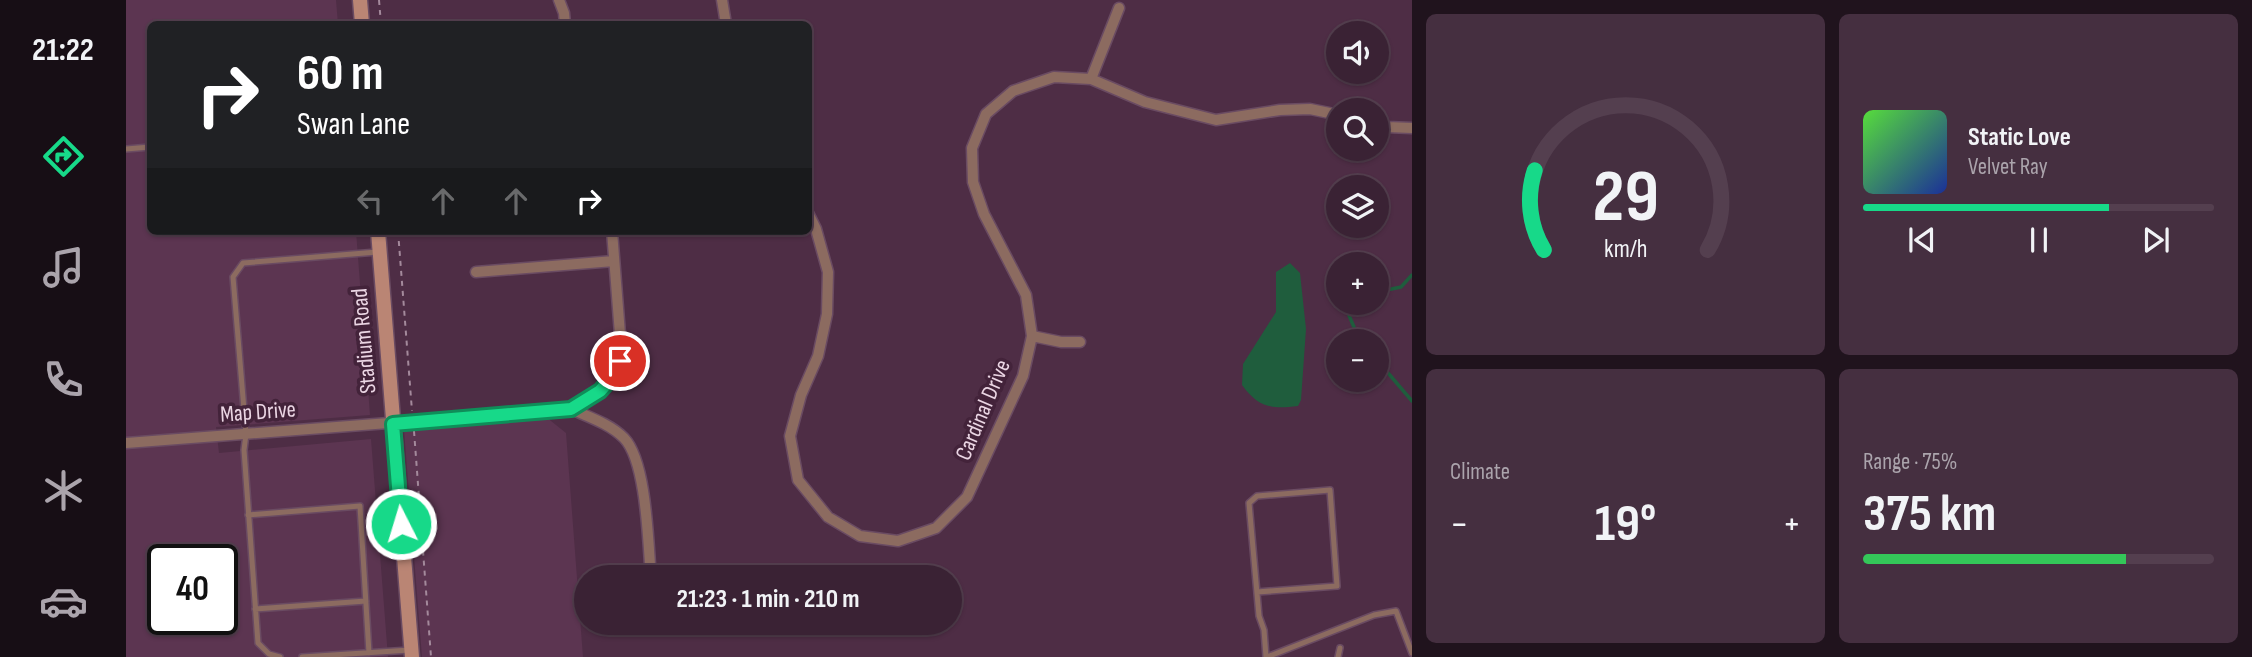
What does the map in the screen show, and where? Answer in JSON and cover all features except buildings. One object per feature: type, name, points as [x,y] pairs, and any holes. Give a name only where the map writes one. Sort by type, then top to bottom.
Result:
[{"type":"street","points":[[362,21],[360,0],[366,0]]},
{"type":"street","points":[[559,0],[565,21]]},
{"type":"street","points":[[722,0],[726,21]]},
{"type":"street","points":[[1091,79],[1119,8]]},
{"type":"street","name":"Cardinal Drive","points":[[812,221],[828,272],[827,314],[818,356],[798,405],[790,436],[798,480],[828,517],[860,536],[898,541],[936,528],[967,497],[1023,376],[1032,337],[1026,295],[984,214],[973,182],[972,148],[986,114],[1013,90],[1054,77],[1091,79],[1145,102],[1216,120],[1280,110],[1310,109],[1326,112]]},
{"type":"street","points":[[1389,127],[1412,128]]},
{"type":"street","name":"Stadium Road","points":[[378,235],[412,653]]},
{"type":"street","points":[[571,409],[600,391],[616,373],[620,361],[612,235]]},
{"type":"street","points":[[476,272],[614,261]]},
{"type":"street","points":[[1032,337],[1080,342]]},
{"type":"street","points":[[571,409],[605,424],[623,437],[632,448],[641,484],[650,565]]},
{"type":"street","name":"Map Drive","points":[[126,443],[571,409]]},
{"type":"lane","points":[[126,149],[147,147]]},
{"type":"lane","points":[[280,657],[269,654],[258,643],[244,450],[246,434],[233,277],[243,263],[380,251]]},
{"type":"lane","points":[[1257,592],[1337,586],[1330,490],[1257,496],[1249,503],[1259,615],[1264,630],[1266,657],[1364,619],[1396,611],[1412,653]]},
{"type":"lane","points":[[248,515],[360,506],[369,653]]},
{"type":"lane","points":[[256,609],[366,601]]},
{"type":"lane","points":[[1338,657],[1340,648]]},
{"type":"lane","points":[[302,657],[412,653]]},
{"type":"path","points":[[379,0],[381,21]]},
{"type":"path","points":[[398,235],[431,657]]},
{"type":"shaded area","points":[[126,0],[336,0],[338,21],[147,21],[147,235],[356,235],[370,415],[216,427],[219,453],[371,439],[388,657],[126,657]]},
{"type":"shaded area","points":[[1290,263],[1300,273],[1306,329],[1301,400],[1298,406],[1273,407],[1260,403],[1242,385],[1243,364],[1276,312],[1276,272]]},
{"type":"shaded area","points":[[546,417],[566,433],[576,565],[574,635],[581,635],[583,657],[422,657],[404,430]]},
{"type":"waterway","points":[[1389,290],[1401,287],[1412,275]]},
{"type":"waterway","points":[[1349,315],[1355,329]]},
{"type":"waterway","points":[[1389,374],[1412,401]]},
{"type":"route","points":[[401,524],[393,424],[571,409],[600,391],[616,373],[620,361]]}]
